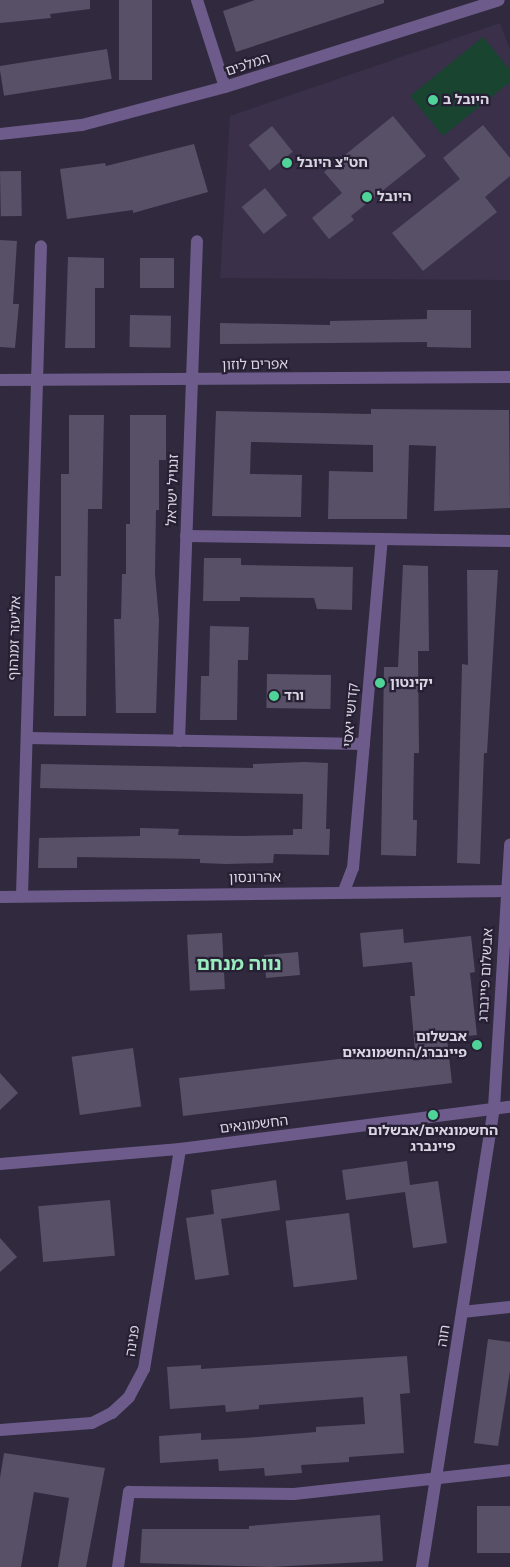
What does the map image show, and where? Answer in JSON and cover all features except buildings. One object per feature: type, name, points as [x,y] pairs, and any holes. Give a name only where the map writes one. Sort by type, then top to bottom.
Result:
[{"type":"street","points":[[197,0],[225,88]]},
{"type":"street","name":"המלכים","points":[[0,134],[82,125],[225,88],[499,0]]},
{"type":"street","name":"זנגויל ישראל","points":[[179,741],[197,241]]},
{"type":"street","name":"אליעזר זמנהוף","points":[[22,896],[39,380],[41,246]]},
{"type":"street","name":"אפרים לוזון","points":[[0,380],[192,381],[510,377]]},
{"type":"street","points":[[186,536],[510,541]]},
{"type":"street","name":"קדושי יאסי","points":[[344,891],[353,868],[382,539]]},
{"type":"street","points":[[27,738],[364,744]]},
{"type":"street","name":"אבשלום פיינברג","points":[[494,1108],[510,844]]},
{"type":"street","name":"אהרונסון","points":[[0,897],[344,891],[508,891]]},
{"type":"street","name":"החשמונאים","points":[[0,1164],[180,1149],[510,1106]]},
{"type":"street","name":"חוה","points":[[422,1567],[494,1108]]},
{"type":"street","name":"פנינה","points":[[0,1430],[92,1423],[112,1414],[129,1397],[144,1369],[180,1149]]},
{"type":"street","points":[[462,1312],[510,1307]]},
{"type":"street","points":[[118,1567],[130,1492],[294,1494],[437,1480],[510,1470]]},
{"type":"shaded area","name":"היובל","points":[[500,23],[510,50],[510,280],[220,278],[230,116]]},
{"type":"green space","points":[[483,37],[510,70],[510,82],[443,136],[410,96]]},
{"type":"place","name":"היובל ב","points":[[433,100]]},
{"type":"place","name":"חט\"צ היובל","points":[[287,163]]},
{"type":"place","name":"היובל","points":[[367,197]]},
{"type":"place","name":"יקינטון","points":[[380,683]]},
{"type":"place","name":"ורד","points":[[274,696]]},
{"type":"place","name":"אבשלום פיינברג/החשמונאים","points":[[477,1045]]},
{"type":"place","name":"החשמונאים/אבשלום פיינברג","points":[[433,1115]]},
{"type":"district","name":"נווה מנחם","points":[[239,964]]}]
